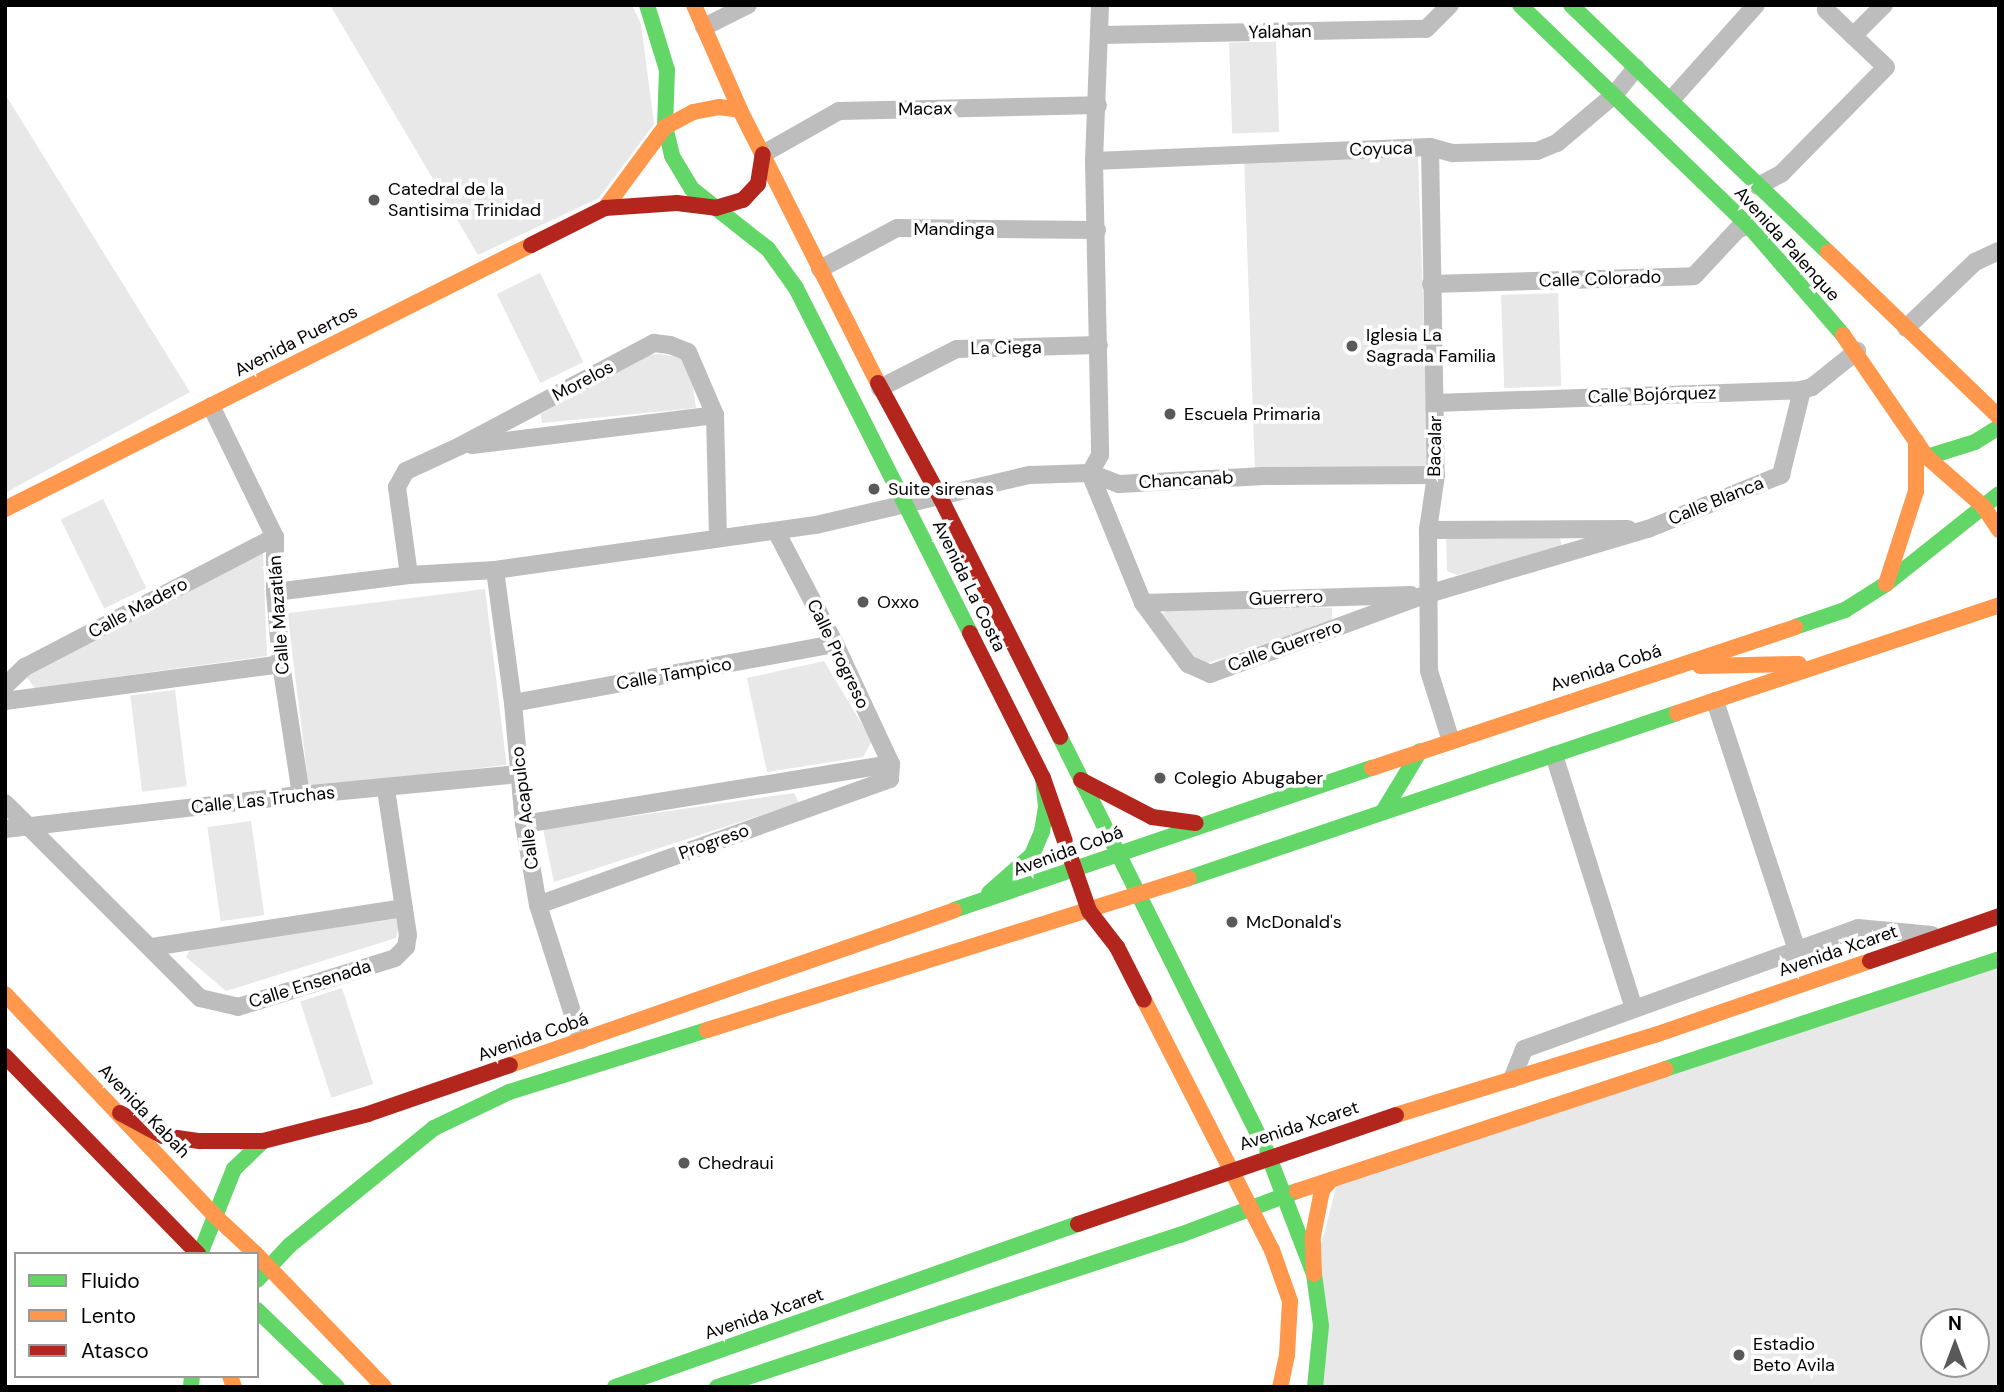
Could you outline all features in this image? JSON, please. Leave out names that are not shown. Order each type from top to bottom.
[{"type":"main road","name":"Avenida La Costa","points":[[647,5],[667,70],[665,127],[671,156],[692,189],[768,249],[796,288],[1041,774],[1089,911],[1116,947],[1272,1250],[1290,1301],[1287,1355],[1280,1387]]},
{"type":"main road","name":"Avenida La Costa","points":[[694,5],[740,110],[880,388],[941,499],[1269,1157],[1286,1194],[1314,1275]]},
{"type":"main road","name":"Avenida Palenque","points":[[1520,5],[1749,226],[1857,351],[1927,457],[1983,506],[1999,530]]},
{"type":"main road","name":"Avenida Palenque","points":[[1570,5],[1999,417]]},
{"type":"main road","name":"Avenida Puertos","points":[[604,208],[665,127],[693,112],[719,107],[740,110]]},
{"type":"main road","name":"Avenida Puertos","points":[[5,509],[604,208],[677,204],[716,208],[743,200],[758,184],[763,154]]},
{"type":"main road","points":[[1927,457],[1975,442],[1999,427]]},
{"type":"main road","points":[[1886,584],[1916,491],[1916,441]]},
{"type":"main road","name":"Avenida Cobá","points":[[120,1113],[163,1136],[200,1141],[263,1141],[363,1116],[1117,853],[1845,610],[1886,584],[1999,494]]},
{"type":"main road","points":[[259,1278],[290,1245],[354,1190],[434,1128],[509,1092],[1089,911],[1999,606]]},
{"type":"main road","points":[[1670,667],[1826,663]]},
{"type":"main road","points":[[1383,812],[1420,751]]},
{"type":"main road","points":[[976,903],[1032,855],[1042,832],[1046,807],[1041,774],[1069,757]]},
{"type":"main road","points":[[1081,780],[1152,817],[1206,824]]},
{"type":"main road","name":"Avenida Xcaret","points":[[615,1387],[1232,1169],[1655,1035],[1999,916]]},
{"type":"main road","points":[[809,998],[879,937]]},
{"type":"main road","points":[[1819,1016],[1906,948]]},
{"type":"main road","points":[[716,1387],[1180,1235],[1286,1194],[1999,958]]},
{"type":"main road","name":"Avenida Kabah","points":[[5,994],[215,1216],[254,1252]]},
{"type":"main road","points":[[5,1056],[197,1252]]},
{"type":"main road","points":[[451,1086],[509,1092]]},
{"type":"main road","points":[[200,1252],[234,1169],[263,1141]]},
{"type":"main road","points":[[1315,1387],[1321,1326],[1314,1275],[1313,1236],[1322,1189],[1331,1180]]},
{"type":"main road","name":"Avenida Kabah","points":[[259,1257],[384,1387]]},
{"type":"main road","points":[[259,1312],[337,1387]]},
{"type":"main road","points":[[1289,1328],[1321,1326]]},
{"type":"main road","points":[[696,1387],[784,1328]]},
{"type":"street","points":[[704,27],[748,5]]},
{"type":"street","points":[[1090,473],[1100,455],[1094,161],[1100,5]]},
{"type":"street","name":"Yalahan","points":[[1100,35],[1426,29],[1450,5]]},
{"type":"street","points":[[1671,100],[1756,5]]},
{"type":"street","points":[[1853,36],[1884,5]]},
{"type":"street","points":[[1758,186],[1782,173],[1886,67],[1826,10]]},
{"type":"street","name":"Coyuca","points":[[1094,161],[1430,147],[1453,153],[1537,151],[1557,143],[1614,95],[1636,68]]},
{"type":"street","name":"Macax","points":[[763,154],[839,111],[1098,105]]},
{"type":"street","name":"Bacalar","points":[[1430,147],[1436,475],[1429,530],[1429,671],[1451,741]]},
{"type":"street","name":"Calle Colorado","points":[[1431,284],[1694,276],[1738,229],[1749,226]]},
{"type":"street","name":"Mandinga","points":[[820,269],[897,228],[1097,230]]},
{"type":"street","points":[[1906,328],[1976,262],[1999,251]]},
{"type":"street","name":"Morelos","points":[[409,575],[397,487],[406,471],[460,446],[654,344],[670,345],[688,352],[715,415],[718,538]]},
{"type":"street","name":"La Ciega","points":[[880,388],[957,349],[1099,345]]},
{"type":"street","points":[[1802,390],[1812,387],[1857,351]]},
{"type":"street","name":"Calle Bojórquez","points":[[1435,403],[1802,390]]},
{"type":"street","name":"Calle Blanca","points":[[1429,594],[1648,529],[1781,475],[1802,390]]},
{"type":"street","name":"Calle Mazatlán","points":[[211,406],[275,537],[275,592],[281,664],[301,795]]},
{"type":"street","points":[[460,446],[715,415]]},
{"type":"street","name":"Chancanab","points":[[907,504],[941,499],[1030,475],[1090,473],[1119,484],[1264,476],[1436,475]]},
{"type":"street","name":"Calle Guerrero","points":[[1090,473],[1143,603],[1188,664],[1210,674],[1429,594]]},
{"type":"street","points":[[275,592],[409,575],[495,570],[776,531],[907,504]]},
{"type":"street","name":"Calle Blanca","points":[[1429,530],[1648,529]]},
{"type":"street","name":"Calle Progreso","points":[[776,531],[835,645],[891,772]]},
{"type":"street","name":"Calle Madero","points":[[5,686],[25,667],[275,537]]},
{"type":"street","name":"Calle Acapulco","points":[[495,570],[513,703],[524,824],[538,905],[581,1041]]},
{"type":"street","name":"Guerrero","points":[[1143,603],[1429,594]]},
{"type":"street","name":"Calle Tampico","points":[[513,703],[835,645]]},
{"type":"street","points":[[5,701],[281,664]]},
{"type":"street","points":[[1715,701],[1797,950]]},
{"type":"street","points":[[1554,755],[1634,1009]]},
{"type":"street","points":[[524,824],[891,772]]},
{"type":"street","name":"Progreso","points":[[538,905],[891,772]]},
{"type":"street","name":"Calle Las Truchas","points":[[5,829],[301,795],[386,789],[520,774]]},
{"type":"street","name":"Calle Ensenada","points":[[5,803],[152,947],[200,998],[238,1007],[395,958],[406,947],[408,935],[386,789]]},
{"type":"street","points":[[152,947],[404,908]]},
{"type":"street","points":[[1512,1079],[1524,1049],[1858,928],[1942,936]]},
{"type":"shaded area","points":[[330,5],[632,5],[641,24],[654,124],[599,198],[478,255]]},
{"type":"shaded area","points":[[1276,41],[1279,132],[1232,134],[1229,43]]},
{"type":"shaded area","points":[[5,94],[190,392],[5,493]]},
{"type":"shaded area","points":[[1418,155],[1429,467],[1255,473],[1244,161]]},
{"type":"shaded area","points":[[540,273],[583,362],[540,383],[497,294]]},
{"type":"shaded area","points":[[1558,293],[1561,386],[1504,388],[1501,295]]},
{"type":"shaded area","points":[[660,354],[682,358],[693,386],[696,408],[542,423],[541,414],[643,355]]},
{"type":"shaded area","points":[[103,499],[146,588],[104,609],[61,520]]},
{"type":"shaded area","points":[[1559,534],[1562,547],[1457,575],[1447,571],[1446,536]]},
{"type":"shaded area","points":[[263,552],[267,656],[35,688],[25,675]]},
{"type":"shaded area","points":[[485,589],[507,765],[309,789],[287,613]]},
{"type":"shaded area","points":[[1332,608],[1332,621],[1202,665],[1187,656],[1159,616],[1168,610]]},
{"type":"shaded area","points":[[824,661],[872,741],[863,757],[767,772],[747,678]]},
{"type":"shaded area","points":[[175,690],[187,786],[142,792],[130,695]]},
{"type":"shaded area","points":[[794,793],[799,803],[554,882],[543,829]]},
{"type":"shaded area","points":[[251,821],[264,915],[221,921],[207,827]]},
{"type":"shaded area","points":[[401,918],[396,938],[226,991],[186,957],[191,948]]},
{"type":"shaded area","points":[[1999,958],[1999,1387],[1320,1387],[1319,1253],[1337,1184]]},
{"type":"shaded area","points":[[342,988],[373,1084],[331,1098],[300,1002]]},
{"type":"traffic: fast","points":[[647,5],[667,70],[665,127],[672,156],[692,189],[768,249],[796,288],[970,633]]},
{"type":"traffic: fast","points":[[1520,5],[1749,226],[1843,335]]},
{"type":"traffic: fast","points":[[1571,5],[1828,252]]},
{"type":"traffic: fast","points":[[1927,457],[1975,442],[1999,427]]},
{"type":"traffic: fast","points":[[1795,627],[1845,610],[1886,584],[1999,494]]},
{"type":"traffic: fast","points":[[1189,878],[1677,713]]},
{"type":"traffic: fast","points":[[1060,737],[1269,1157],[1314,1274],[1321,1326],[1315,1387]]},
{"type":"traffic: fast","points":[[1383,812],[1420,751]]},
{"type":"traffic: fast","points":[[954,910],[1372,768]]},
{"type":"traffic: fast","points":[[989,893],[1032,855],[1042,832],[1046,807],[1043,778]]},
{"type":"traffic: fast","points":[[1665,1069],[1999,959]]},
{"type":"traffic: fast","points":[[259,1278],[290,1245],[434,1128],[509,1092],[707,1030]]},
{"type":"traffic: fast","points":[[201,1252],[234,1169],[263,1141]]},
{"type":"traffic: fast","points":[[717,1387],[1180,1235],[1297,1191]]},
{"type":"traffic: fast","points":[[615,1387],[1078,1224]]},
{"type":"traffic: fast","points":[[259,1312],[337,1387]]},
{"type":"traffic: fast","points":[[191,1387],[192,1378]]},
{"type":"traffic: slow","points":[[694,5],[740,110],[878,383]]},
{"type":"traffic: slow","points":[[605,208],[665,127],[693,112],[719,107],[740,110]]},
{"type":"traffic: slow","points":[[5,509],[531,245]]},
{"type":"traffic: slow","points":[[1828,252],[1999,417]]},
{"type":"traffic: slow","points":[[1843,335],[1927,457],[1983,506],[1999,530]]},
{"type":"traffic: slow","points":[[1886,584],[1916,491],[1916,441]]},
{"type":"traffic: slow","points":[[1677,713],[1999,605]]},
{"type":"traffic: slow","points":[[1372,768],[1795,627]]},
{"type":"traffic: slow","points":[[1700,666],[1799,664]]},
{"type":"traffic: slow","points":[[707,1030],[1189,878]]},
{"type":"traffic: slow","points":[[510,1065],[954,910]]},
{"type":"traffic: slow","points":[[1396,1115],[1655,1035],[1870,961]]},
{"type":"traffic: slow","points":[[5,994],[215,1216],[254,1252]]},
{"type":"traffic: slow","points":[[1144,1000],[1272,1250],[1290,1301],[1287,1355],[1280,1387]]},
{"type":"traffic: slow","points":[[1297,1191],[1665,1069]]},
{"type":"traffic: slow","points":[[1314,1274],[1313,1236],[1322,1190],[1331,1180]]},
{"type":"traffic: slow","points":[[259,1257],[384,1387]]},
{"type":"traffic: slow","points":[[231,1378],[234,1387]]},
{"type":"traffic: jam","points":[[531,245],[605,208],[677,203],[716,208],[743,200],[758,184],[763,154]]},
{"type":"traffic: jam","points":[[878,383],[941,499],[1060,737]]},
{"type":"traffic: jam","points":[[970,633],[1043,778],[1089,911],[1117,947],[1144,1000]]},
{"type":"traffic: jam","points":[[1081,780],[1152,817],[1196,823]]},
{"type":"traffic: jam","points":[[1870,961],[1999,916]]},
{"type":"traffic: jam","points":[[5,1056],[196,1252]]},
{"type":"traffic: jam","points":[[120,1113],[163,1136],[200,1141],[263,1141],[368,1114],[510,1065]]},
{"type":"traffic: jam","points":[[1078,1224],[1396,1115]]},
{"type":"place","name":"Catedral de la Santisima Trinidad","points":[[374,200]]},
{"type":"place","name":"Iglesia La Sagrada Familia","points":[[1352,346]]},
{"type":"place","name":"Escuela Primaria","points":[[1170,414]]},
{"type":"place","name":"Suite sirenas","points":[[874,489]]},
{"type":"place","name":"Oxxo","points":[[863,602]]},
{"type":"place","name":"Colegio Abugaber","points":[[1160,778]]},
{"type":"place","name":"McDonald's","points":[[1232,922]]},
{"type":"place","name":"Chedraui","points":[[684,1163]]},
{"type":"place","name":"Estadio Beto Avila","points":[[1739,1355]]}]
